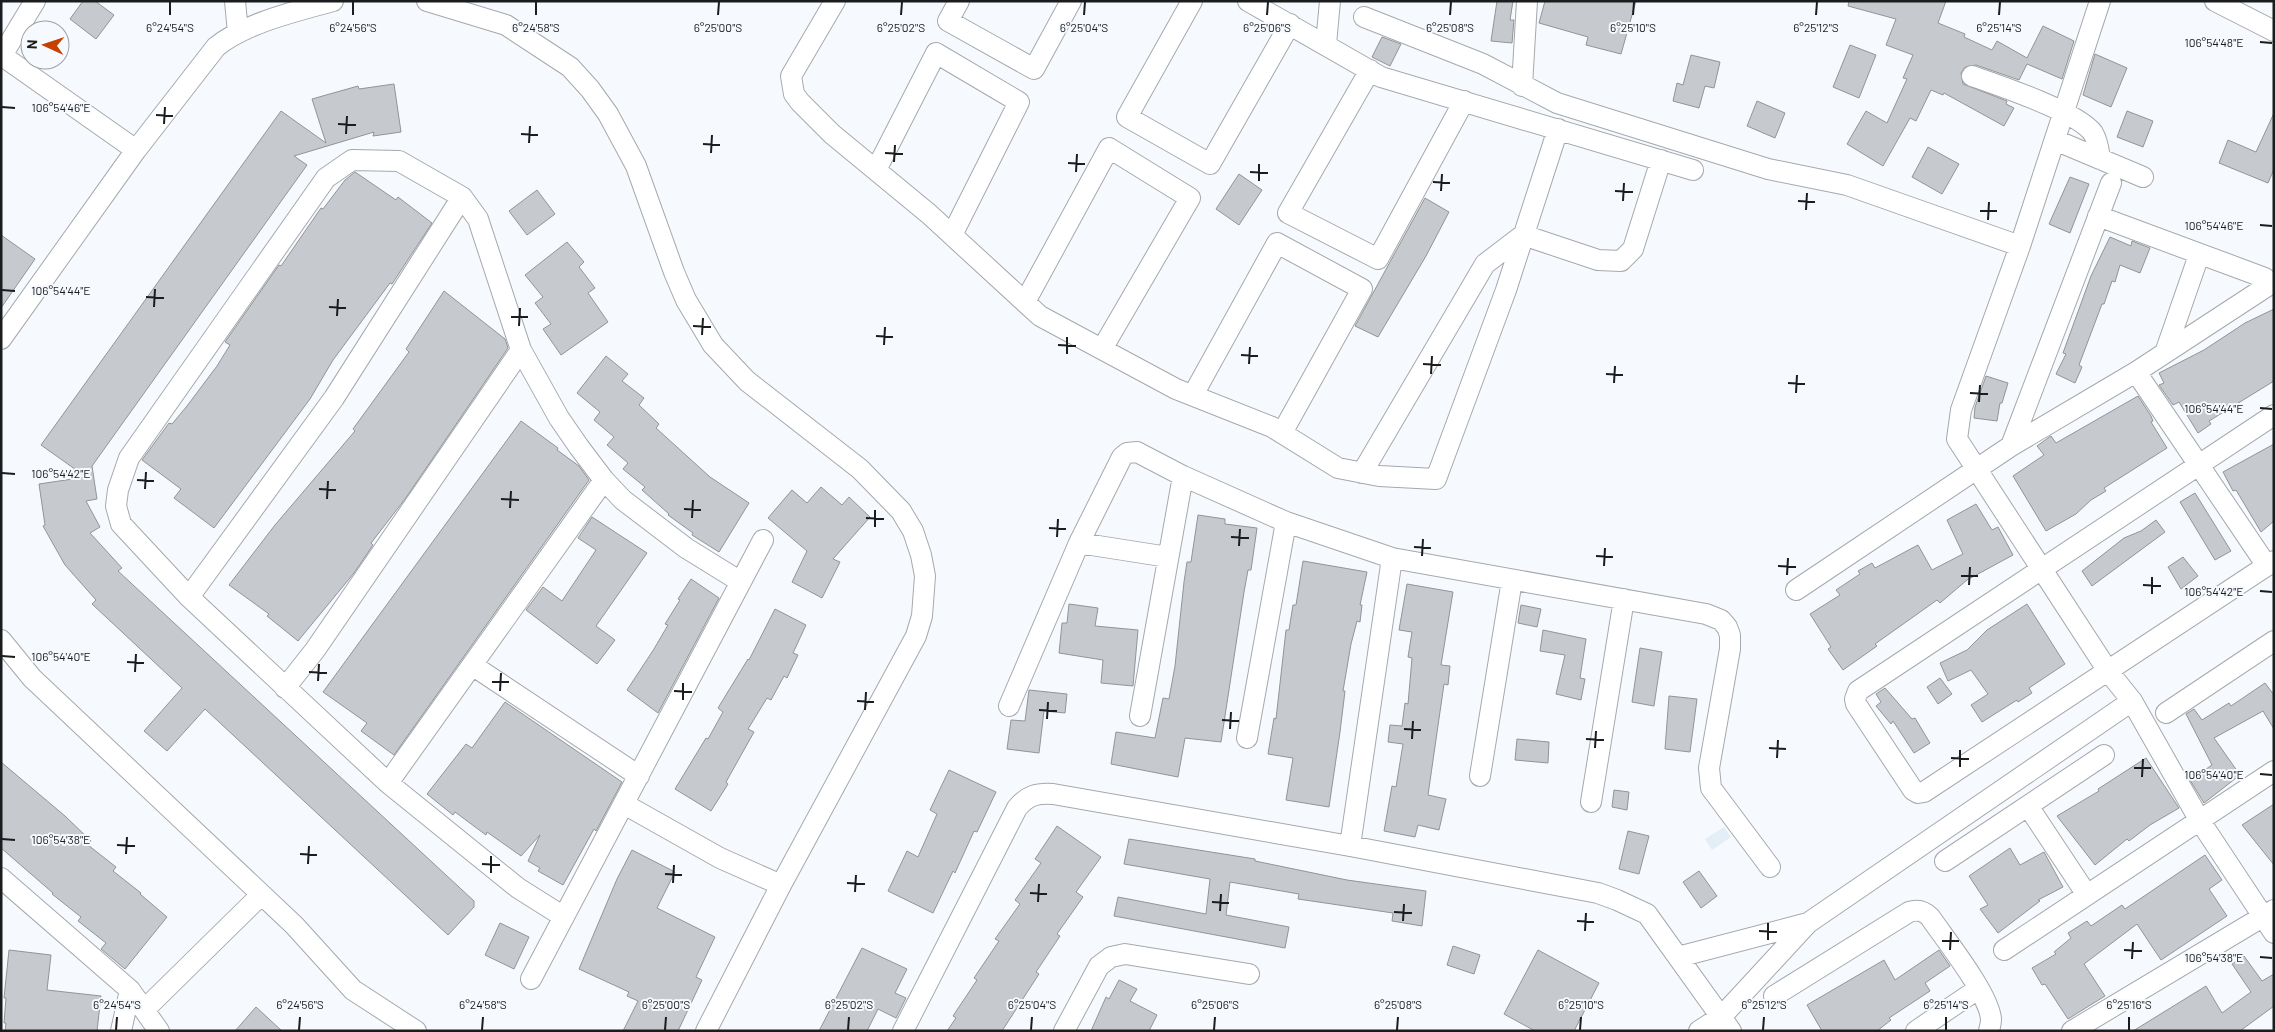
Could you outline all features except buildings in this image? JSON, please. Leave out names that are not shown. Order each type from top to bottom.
[{"type":"street","points":[[35,1],[2,56],[136,150]]},
{"type":"street","points":[[235,1],[238,33]]},
{"type":"street","points":[[1,339],[136,150],[216,47],[226,38],[238,33],[280,17],[333,1]]},
{"type":"street","points":[[427,1],[506,25],[570,67],[590,89],[608,114],[636,166],[645,186],[661,240],[682,291],[713,345],[748,381],[860,469],[901,511],[913,531],[921,555],[925,576],[922,616],[916,636],[781,886],[706,1031]]},
{"type":"street","points":[[835,1],[791,76],[791,84],[800,102],[832,134],[952,235],[1040,316],[1176,389],[1272,427],[1338,468],[1379,476],[1436,479],[1506,290],[1558,129]]},
{"type":"street","points":[[959,1],[948,21],[1034,69],[1072,1]]},
{"type":"street","points":[[1192,1],[1128,117],[1210,164],[1290,24]]},
{"type":"street","points":[[1248,1],[1382,77],[1693,170]]},
{"type":"street","points":[[1326,44],[1330,1]]},
{"type":"street","points":[[1522,86],[1527,1]]},
{"type":"street","points":[[2072,1031],[2270,920],[2200,821],[2132,701],[2108,671],[1957,439],[1957,426],[1961,410],[2020,246],[2100,1]]},
{"type":"street","points":[[2215,1],[2274,31]]},
{"type":"street","points":[[1364,17],[1483,64],[1557,103],[1768,169],[1847,185],[2020,246]]},
{"type":"street","points":[[876,170],[936,53],[1019,102],[952,235]]},
{"type":"street","points":[[1370,70],[1288,213],[1378,259],[1464,101]]},
{"type":"street","points":[[1972,76],[2039,101],[2092,132],[2100,159]]},
{"type":"street","points":[[2055,140],[2143,178]]},
{"type":"street","points":[[1025,302],[1109,148],[1190,198],[1102,349]]},
{"type":"street","points":[[564,917],[518,888],[388,783],[189,598],[121,524],[116,506],[118,490],[129,458],[326,178],[352,160],[399,160],[462,197],[478,219],[521,350],[559,418],[604,480],[649,522],[740,582]]},
{"type":"street","points":[[1523,235],[1598,260],[1621,261],[1633,249],[1661,160]]},
{"type":"street","points":[[2012,446],[2111,183]]},
{"type":"street","points":[[189,598],[334,398],[462,197]]},
{"type":"street","points":[[1796,590],[2012,446],[2136,372],[2268,285],[2265,278],[2098,216]]},
{"type":"street","points":[[1362,472],[1485,264],[1523,235]]},
{"type":"street","points":[[1192,395],[1277,243],[1362,289],[1282,433]]},
{"type":"street","points":[[2165,353],[2199,254]]},
{"type":"street","points":[[285,688],[316,650],[521,350]]},
{"type":"street","points":[[2136,372],[2198,466],[2270,563],[1924,792],[1918,793],[1913,790],[1856,704],[1855,699],[1858,691],[2042,570],[2198,466],[2274,415]]},
{"type":"street","points":[[1009,706],[1079,543],[1122,457],[1127,453],[1137,452],[1183,476],[1286,522],[1392,558],[1706,614],[1721,620],[1727,627],[1730,649],[1709,768],[1711,788],[1770,867]]},
{"type":"street","points":[[1140,716],[1183,476]]},
{"type":"street","points":[[388,783],[604,480]]},
{"type":"street","points":[[1247,738],[1286,522]]},
{"type":"street","points":[[531,979],[763,540]]},
{"type":"street","points":[[1079,543],[1168,556]]},
{"type":"street","points":[[1350,846],[1392,558]]},
{"type":"street","points":[[1480,776],[1512,580]]},
{"type":"street","points":[[1591,802],[1624,599]]},
{"type":"street","points":[[1,640],[32,678],[294,925],[353,990],[416,1031]]},
{"type":"street","points":[[2166,713],[2274,641]]},
{"type":"street","points":[[472,665],[638,776]]},
{"type":"street","points":[[1699,1031],[1727,1023],[1808,924],[2132,701]]},
{"type":"street","points":[[1945,861],[2104,755]]},
{"type":"street","points":[[2004,950],[2274,771]]},
{"type":"street","points":[[903,1031],[1018,808],[1031,795],[1054,794],[1350,846],[1598,893],[1647,914],[1727,1023]]},
{"type":"street","points":[[624,804],[720,858],[781,886]]},
{"type":"street","points":[[2028,806],[2087,895]]},
{"type":"street","points":[[1,878],[130,990],[159,1031]]},
{"type":"street","points":[[144,1010],[261,895]]},
{"type":"street","points":[[1774,996],[1909,912],[1916,910],[1925,912],[1930,917],[1978,989],[1991,1019],[1989,1031]]},
{"type":"street","points":[[1678,957],[1808,924]]},
{"type":"street","points":[[1064,1031],[1099,966],[1111,957],[1125,954],[1249,974]]},
{"type":"street","points":[[1916,1031],[1978,989]]},
{"type":"street","points":[[121,1031],[130,990]]},
{"type":"shaded area","points":[[1724,827],[1731,837],[1712,850],[1705,839]]}]
